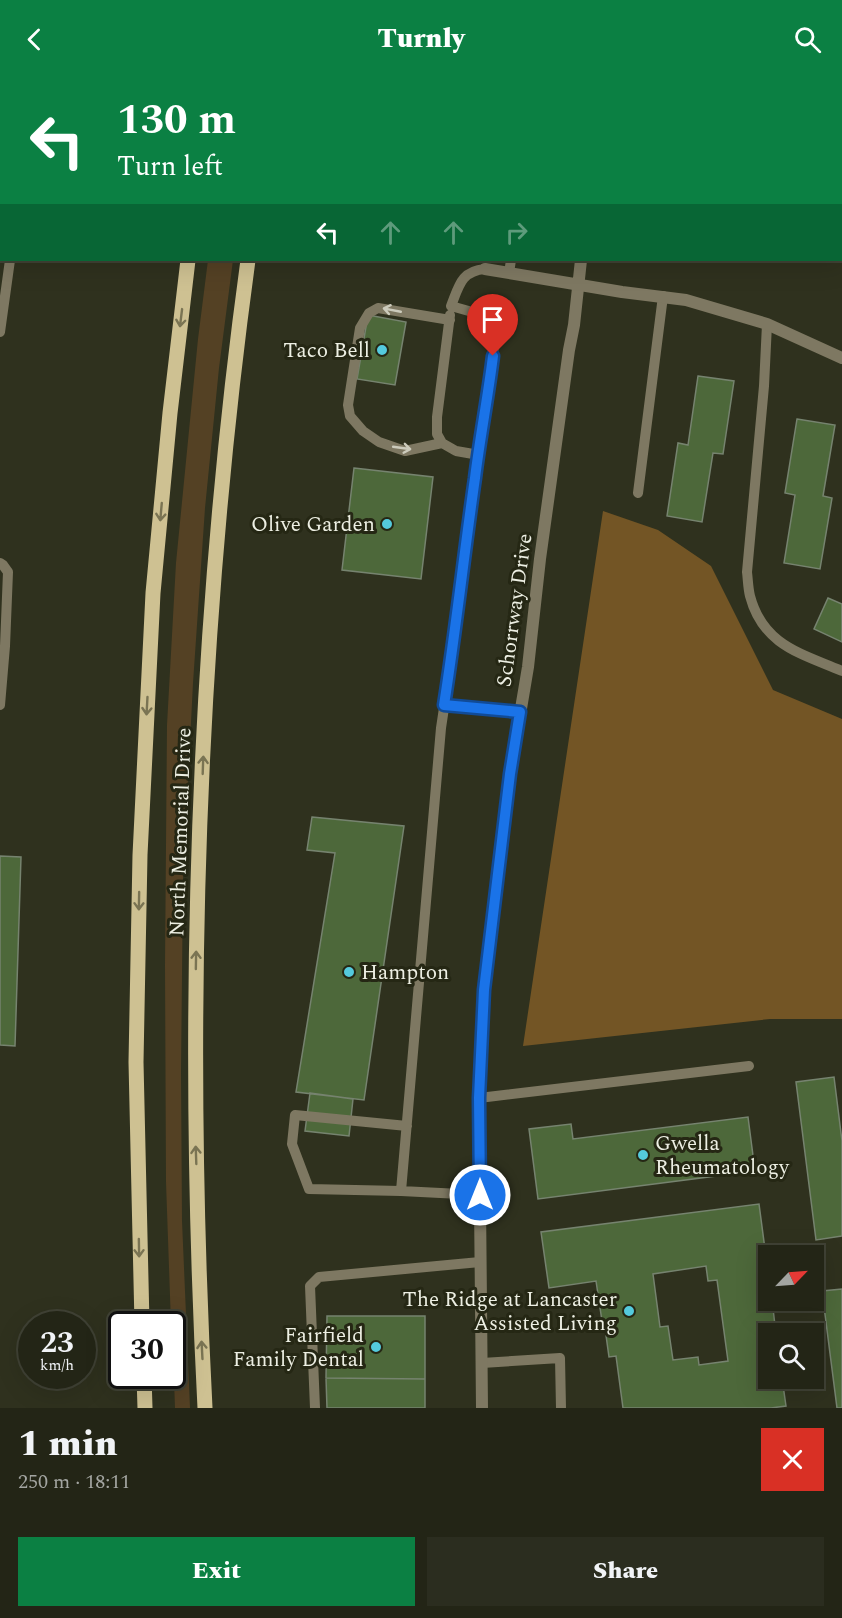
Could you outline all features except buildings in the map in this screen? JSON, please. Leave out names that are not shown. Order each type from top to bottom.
[{"type":"main road","name":"North Memorial Drive","points":[[142,1311],[136,1062],[140,855],[153,593],[188,261]]},
{"type":"main road","name":"North Memorial Drive","points":[[205,1408],[195,1111],[197,898],[205,710],[222,492],[248,261]]},
{"type":"main road","points":[[144,1389],[145,1408]]},
{"type":"street","name":"Schorrway Drive","points":[[482,1408],[479,1098],[484,990],[510,774],[528,667],[540,559],[574,325],[581,261]]},
{"type":"street","points":[[485,268],[622,292],[686,300],[767,324],[842,358]]},
{"type":"lane","points":[[0,332],[10,261]]},
{"type":"lane","points":[[509,273],[512,261]]},
{"type":"lane","points":[[478,455],[456,452],[442,443],[437,434],[437,417],[451,306],[462,280],[473,270],[485,268]]},
{"type":"lane","points":[[638,493],[663,296]]},
{"type":"lane","points":[[401,1191],[438,752],[495,336],[490,317],[451,306]]},
{"type":"lane","points":[[442,443],[405,451],[379,442],[363,431],[350,416],[348,405],[360,327],[369,313],[378,308],[450,320]]},
{"type":"lane","points":[[767,324],[764,386],[747,572],[750,595],[756,613],[777,640],[795,651],[842,671]]},
{"type":"lane","points":[[0,563],[8,572],[0,705]]},
{"type":"lane","points":[[444,705],[520,712]]},
{"type":"lane","points":[[479,1098],[749,1066]]},
{"type":"lane","points":[[407,1126],[295,1115],[292,1144],[309,1189],[480,1195]]},
{"type":"lane","points":[[315,1408],[310,1286],[320,1277],[480,1262]]},
{"type":"lane","points":[[482,1363],[560,1358],[561,1408]]},
{"type":"shaded area","points":[[208,261],[233,261],[205,508],[183,879],[181,1072],[182,1221],[186,1311],[171,1311],[166,1182],[167,725],[176,563]]},
{"type":"shaded area","points":[[603,511],[658,530],[711,566],[773,690],[842,719],[842,1019],[770,1019],[523,1046]]},
{"type":"shaded area","points":[[186,1314],[190,1408],[175,1408],[174,1389],[186,1389]]},
{"type":"place","name":"Taco Bell","points":[[382,350]]},
{"type":"place","name":"Olive Garden","points":[[387,524]]},
{"type":"place","name":"Hampton","points":[[349,972]]},
{"type":"place","name":"Gwella Rheumatology","points":[[643,1155]]},
{"type":"place","name":"The Ridge at Lancaster Assisted Living","points":[[629,1311]]},
{"type":"place","name":"Fairfield Family Dental","points":[[376,1347]]},
{"type":"route","points":[[480,1195],[479,1098],[484,990],[510,774],[520,712],[444,705],[493,356]]}]
